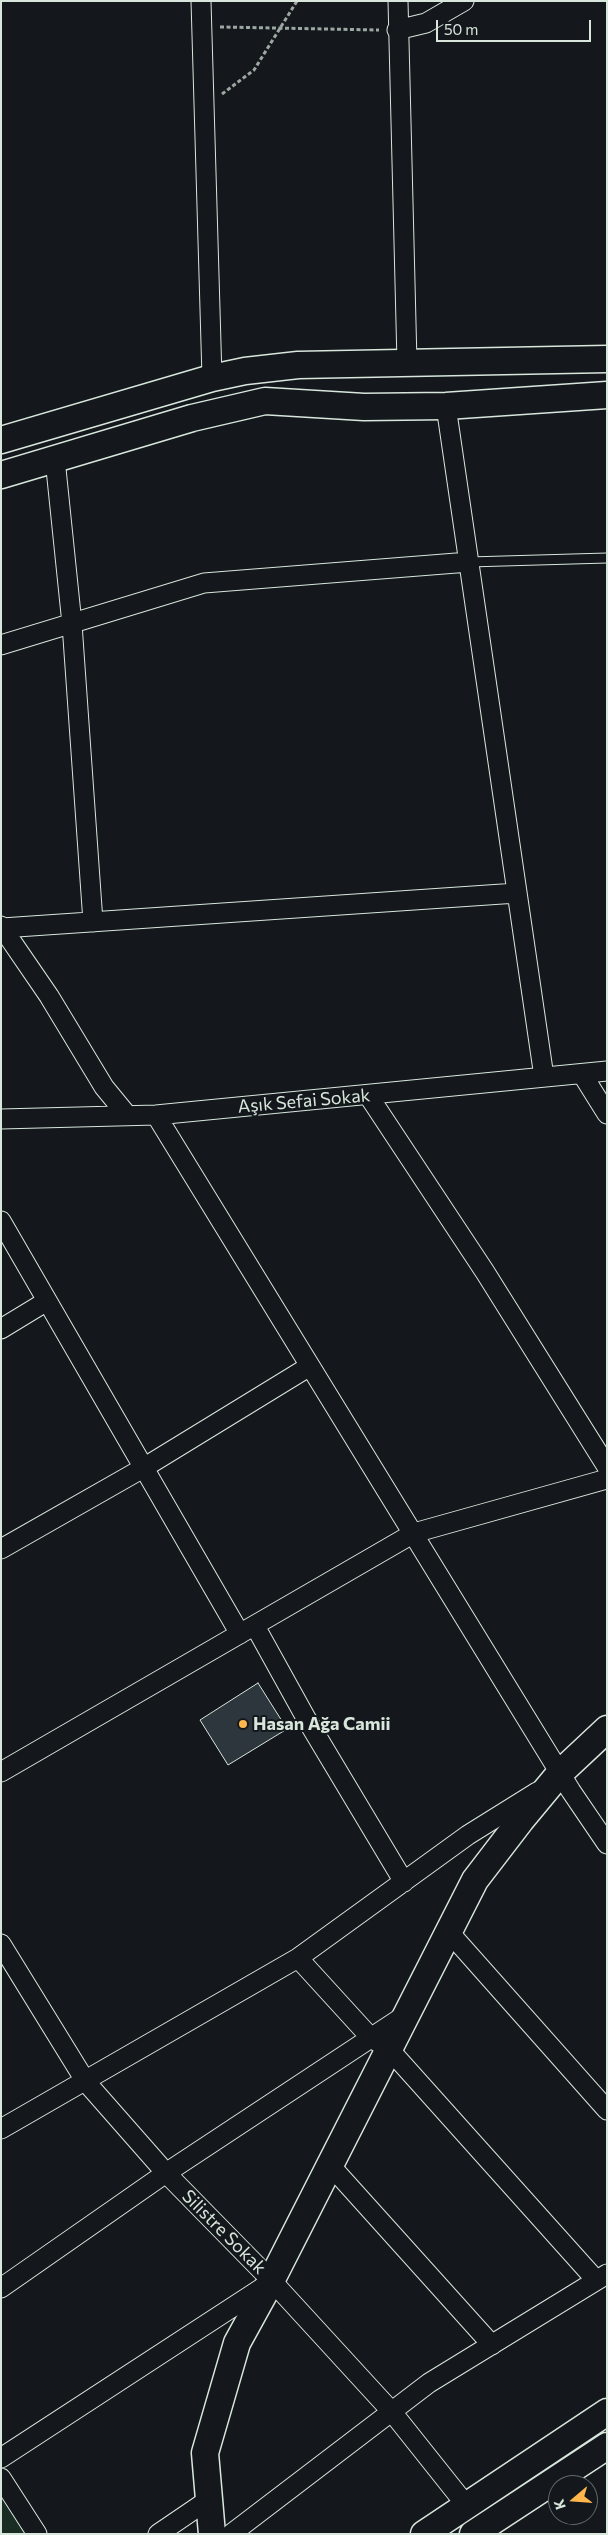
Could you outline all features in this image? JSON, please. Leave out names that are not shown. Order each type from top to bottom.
[{"type":"street","points":[[201,1],[212,378]]},
{"type":"street","points":[[398,1],[397,30],[407,363]]},
{"type":"street","points":[[397,30],[426,23],[464,1]]},
{"type":"street","points":[[1,440],[212,378],[245,371],[298,365],[607,359]]},
{"type":"street","points":[[1,474],[192,418],[265,401],[364,406],[446,406],[607,395]]},
{"type":"street","points":[[446,406],[544,1078]]},
{"type":"street","points":[[55,459],[72,624],[94,922]]},
{"type":"street","points":[[1,645],[204,583],[469,562]]},
{"type":"street","points":[[2,927],[517,893]]},
{"type":"street","points":[[2,927],[49,996],[104,1086],[127,1115]]},
{"type":"street","name":"Aşık Sefai Sokak","points":[[1,1119],[156,1115],[607,1071]]},
{"type":"street","points":[[582,1074],[607,1114]]},
{"type":"street","points":[[368,1095],[485,1272],[607,1467]]},
{"type":"street","points":[[156,1115],[414,1533],[556,1778],[607,1844]]},
{"type":"street","points":[[1,1221],[145,1467],[247,1630],[307,1720],[404,1882]]},
{"type":"street","points":[[1,1328],[47,1301]]},
{"type":"street","points":[[1,1549],[145,1467],[310,1366]]},
{"type":"street","points":[[1,1772],[414,1533],[607,1479]]},
{"type":"street","points":[[1,2288],[166,2173],[380,2044],[407,2015],[475,1880],[556,1778],[607,1729]]},
{"type":"street","points":[[1,2130],[298,1958],[468,1835],[556,1778]]},
{"type":"street","points":[[449,1932],[607,2110]]},
{"type":"street","name":"Silistre Sokak","points":[[1,1944],[86,2082],[166,2173],[392,2412],[466,2505]]},
{"type":"street","points":[[231,2534],[429,2383],[601,2277],[298,1958]]},
{"type":"street","points":[[212,2534],[205,2453],[237,2343],[271,2282],[330,2165],[380,2044]]},
{"type":"street","points":[[330,2165],[492,2345]]},
{"type":"street","points":[[1,2458],[271,2282]]},
{"type":"street","points":[[424,2534],[607,2412]]},
{"type":"street","points":[[473,2534],[607,2446]]},
{"type":"street","points":[[1,2478],[37,2534]]},
{"type":"street","points":[[158,2534],[208,2500]]},
{"type":"lane","points":[[469,562],[607,558]]},
{"type":"path","points":[[204,108],[254,70],[297,1]]},
{"type":"path","points":[[202,27],[397,30]]},
{"type":"green space","points":[[1,2478],[37,2534],[1,2534]]},
{"type":"building","name":"Hasan Ağa Camii","points":[[258,1683],[287,1729],[228,1765],[200,1720]]},
{"type":"place","name":"Hasan Ağa Camii","points":[[243,1724]]}]
